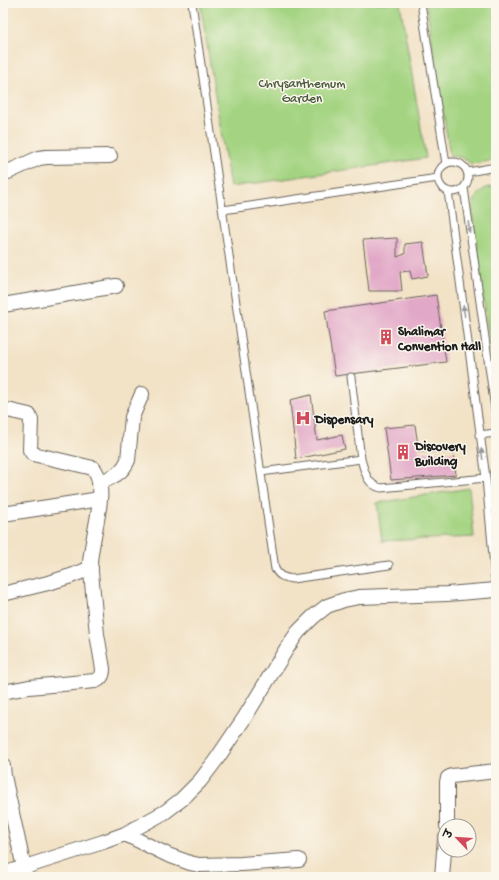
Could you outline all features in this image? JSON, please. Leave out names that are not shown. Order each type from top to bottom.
[{"type":"street","points":[[3,173],[39,158],[110,156]]},
{"type":"street","points":[[3,305],[116,286]]},
{"type":"street","points":[[99,483],[117,475],[126,466],[128,460],[132,417],[142,394]]},
{"type":"street","points":[[3,409],[29,415],[31,420],[30,450],[33,454],[93,468],[99,477],[100,499],[91,550],[91,568],[97,634],[103,668],[103,674],[99,680],[95,681],[29,687],[3,692]]},
{"type":"street","points":[[3,514],[100,499]]},
{"type":"street","points":[[3,594],[71,576],[91,568]]},
{"type":"street","points":[[3,874],[125,834],[166,812],[182,799],[200,781],[245,717],[286,648],[298,632],[327,606],[344,600],[360,597],[447,594],[496,590]]},
{"type":"street","points":[[3,766],[24,868]]},
{"type":"street","points":[[447,818],[448,778],[452,776],[496,771]]},
{"type":"street","points":[[125,834],[168,855],[199,865],[300,860]]},
{"type":"street","points":[[442,877],[444,858]]},
{"type":"lane","points":[[192,3],[275,569],[278,574],[283,577],[292,579],[388,565]]},
{"type":"lane","points":[[421,3],[446,164]]},
{"type":"lane","points":[[454,162],[459,163],[468,172],[467,184],[460,191],[448,191],[442,187],[439,182],[439,172],[446,164],[454,162]]},
{"type":"lane","points":[[468,172],[496,167]]},
{"type":"lane","points":[[223,210],[438,178]]},
{"type":"lane","points":[[464,188],[496,416]]},
{"type":"lane","points":[[448,191],[486,478],[496,590]]},
{"type":"lane","points":[[351,377],[361,459],[368,479],[376,486],[380,488],[486,478]]},
{"type":"lane","points":[[480,435],[496,433]]},
{"type":"lane","points":[[261,472],[361,459]]},
{"type":"green space","name":"Chrysanthemum Garden","points":[[200,3],[400,3],[426,158],[230,187]]},
{"type":"green space","points":[[426,3],[496,3],[496,160],[471,164],[456,156],[450,156]]},
{"type":"green space","points":[[496,186],[496,394],[472,211],[477,195],[486,188]]},
{"type":"green space","points":[[469,488],[474,537],[382,541],[377,503]]},
{"type":"building","points":[[397,238],[397,257],[405,254],[405,244],[423,242],[428,276],[412,279],[410,271],[400,272],[402,291],[369,291],[363,240]]},
{"type":"building","name":"Shalimar Convention Hall","points":[[436,295],[446,362],[335,376],[325,311]]},
{"type":"building","name":"Dispensary","points":[[311,395],[317,440],[342,435],[345,449],[296,459],[290,400]]},
{"type":"building","name":"Discovery Building","points":[[415,425],[419,452],[453,452],[456,475],[391,480],[384,428]]},
{"type":"place","name":"Shalimar Convention Hall","points":[[386,337]]},
{"type":"place","name":"Dispensary","points":[[303,418]]},
{"type":"place","name":"Discovery Building","points":[[403,452]]}]
